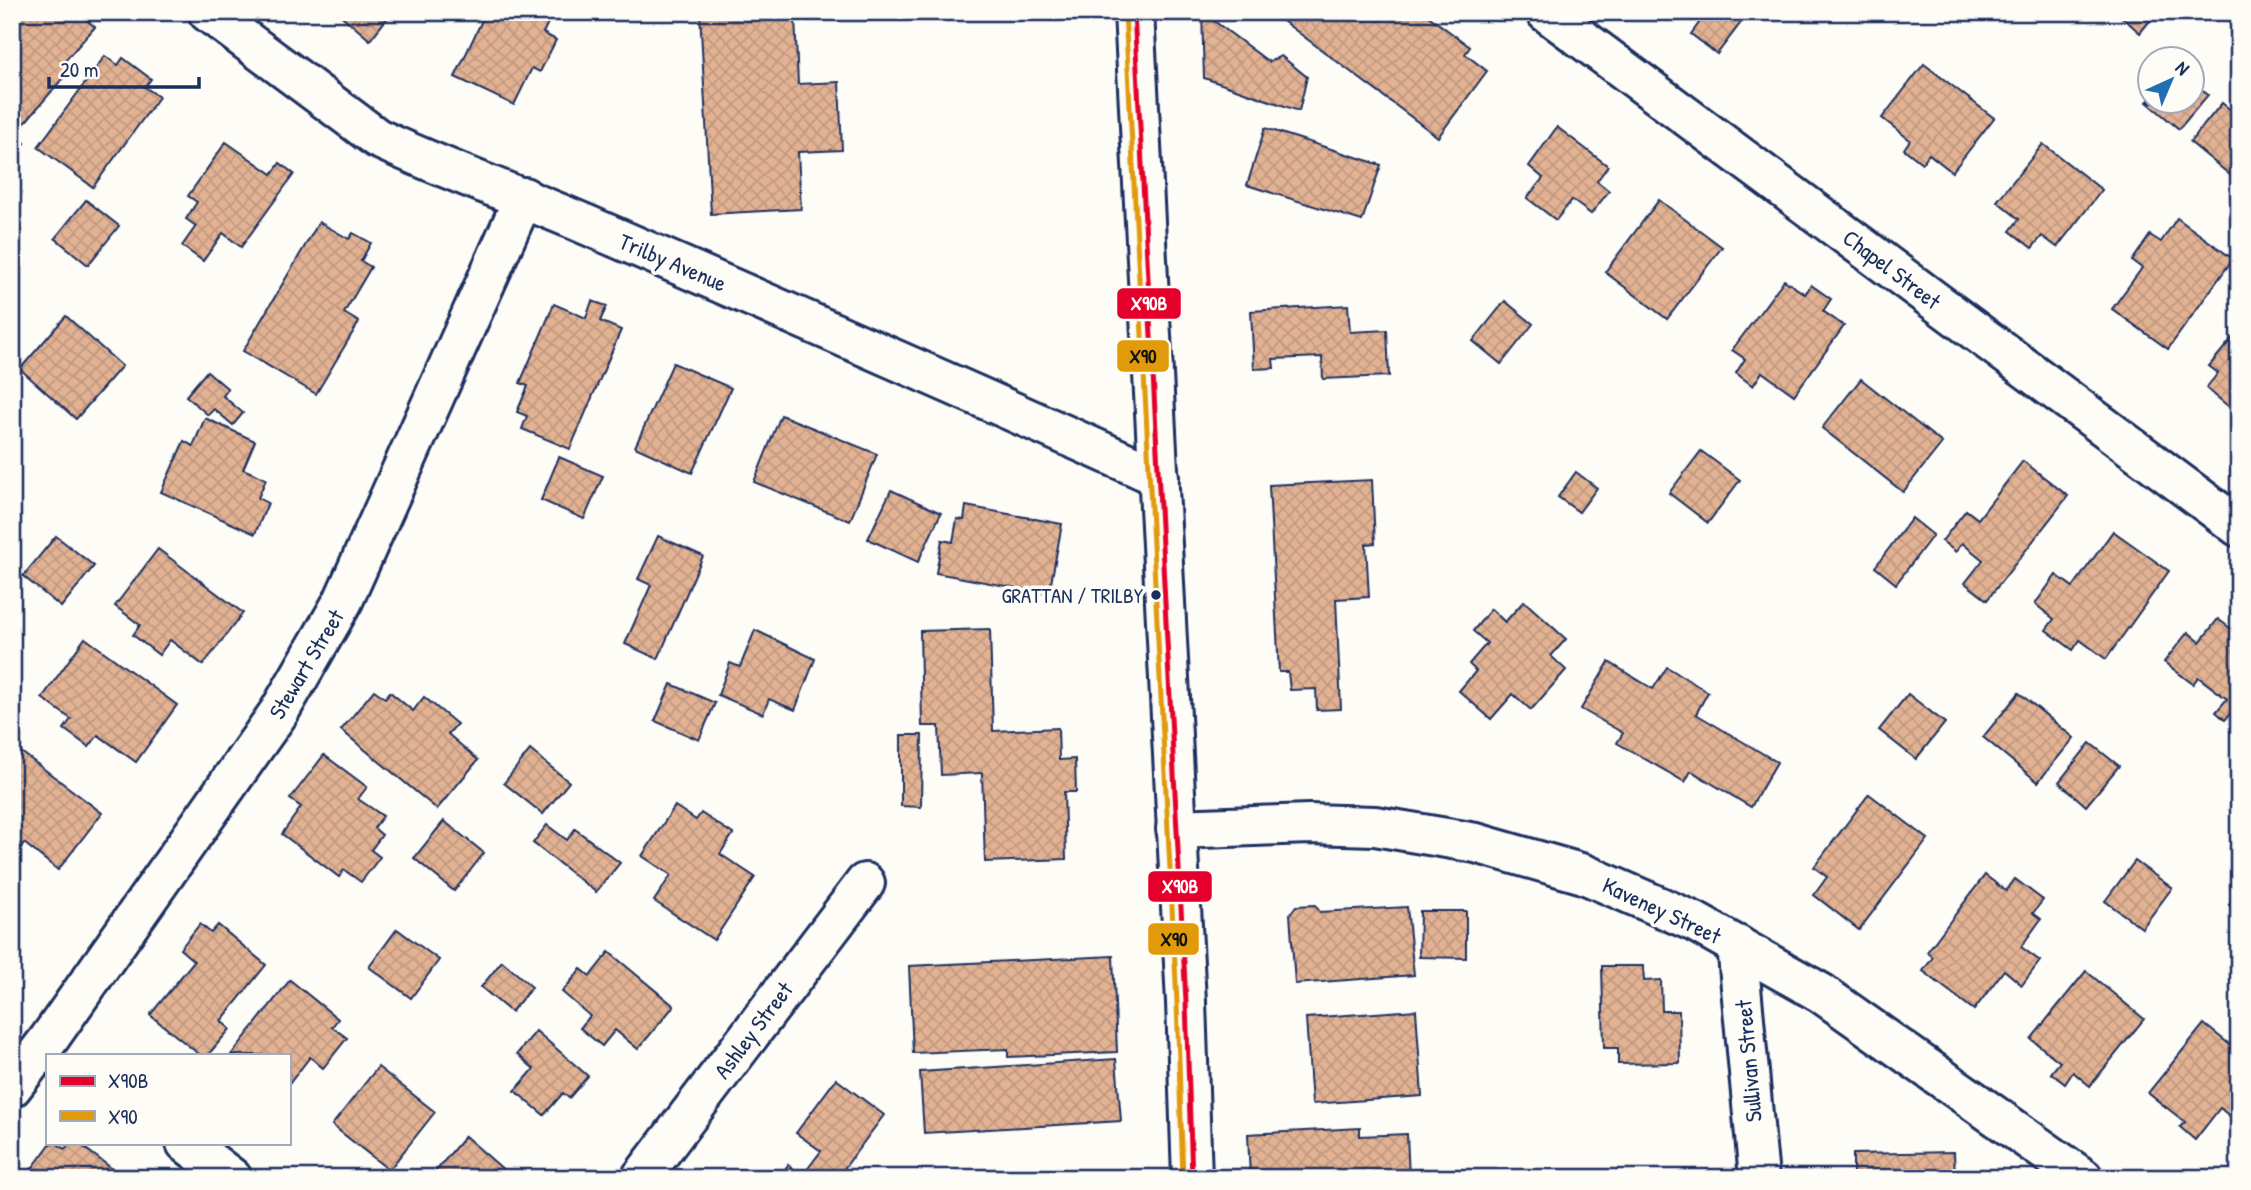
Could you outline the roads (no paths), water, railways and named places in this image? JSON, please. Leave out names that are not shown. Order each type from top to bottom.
[{"type":"street","name":"Trilby Avenue","points":[[208,12],[376,138],[523,197],[865,345],[1159,477]]},
{"type":"street","points":[[1134,12],[1192,1178]]},
{"type":"street","name":"Chapel Street","points":[[1546,12],[2239,527]]},
{"type":"street","name":"Stewart Street","points":[[59,1047],[279,712],[343,601],[523,197]]},
{"type":"street","name":"Kaveney Street","points":[[1176,830],[1309,824],[1375,827],[1476,843],[1584,874],[1640,897],[1737,944],[1821,993],[2083,1178]]},
{"type":"street","name":"Ashley Street","points":[[641,1178],[865,883]]},
{"type":"street","name":"Sullivan Street","points":[[1737,944],[1759,1178]]},
{"type":"street","name":"Stewart Street","points":[[12,1087],[46,1058]]},
{"type":"street","points":[[187,1144],[232,1178]]},
{"type":"place","name":"GRATTAN / TRILBY","points":[[1156,595]]}]
